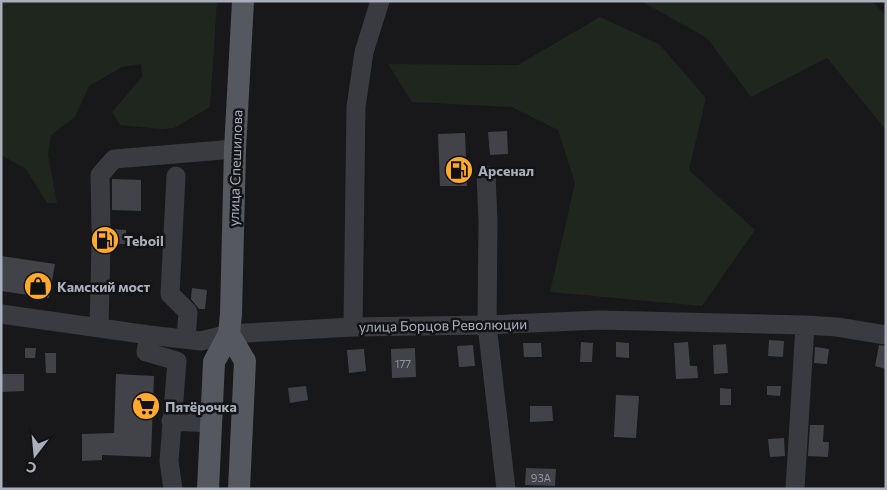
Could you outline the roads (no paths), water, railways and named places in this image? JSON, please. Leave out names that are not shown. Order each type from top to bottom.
[{"type":"main road","name":"улица Спешилова","points":[[208,489],[214,362],[229,334],[235,149],[243,1]]},
{"type":"main road","points":[[229,334],[245,361],[240,489]]},
{"type":"street","points":[[353,327],[356,107],[364,52],[380,1]]},
{"type":"street","points":[[99,328],[100,175],[114,158],[235,149]]},
{"type":"street","points":[[486,174],[488,324],[506,489]]},
{"type":"street","points":[[176,176],[170,294],[188,312],[186,339]]},
{"type":"street","name":"улица Борцов Революции","points":[[1,314],[201,341],[229,334],[353,327],[600,320],[805,325],[837,327],[886,335]]},
{"type":"street","points":[[795,489],[805,325]]},
{"type":"street","points":[[148,335],[146,352],[177,361],[169,461],[173,489]]},
{"type":"street","points":[[171,421],[211,423]]},
{"type":"place","name":"Арсенал","points":[[459,170]]},
{"type":"place","name":"Teboil","points":[[105,240]]},
{"type":"place","name":"Камский мост","points":[[38,286]]},
{"type":"place","name":"Пятёрочка","points":[[146,406]]}]
